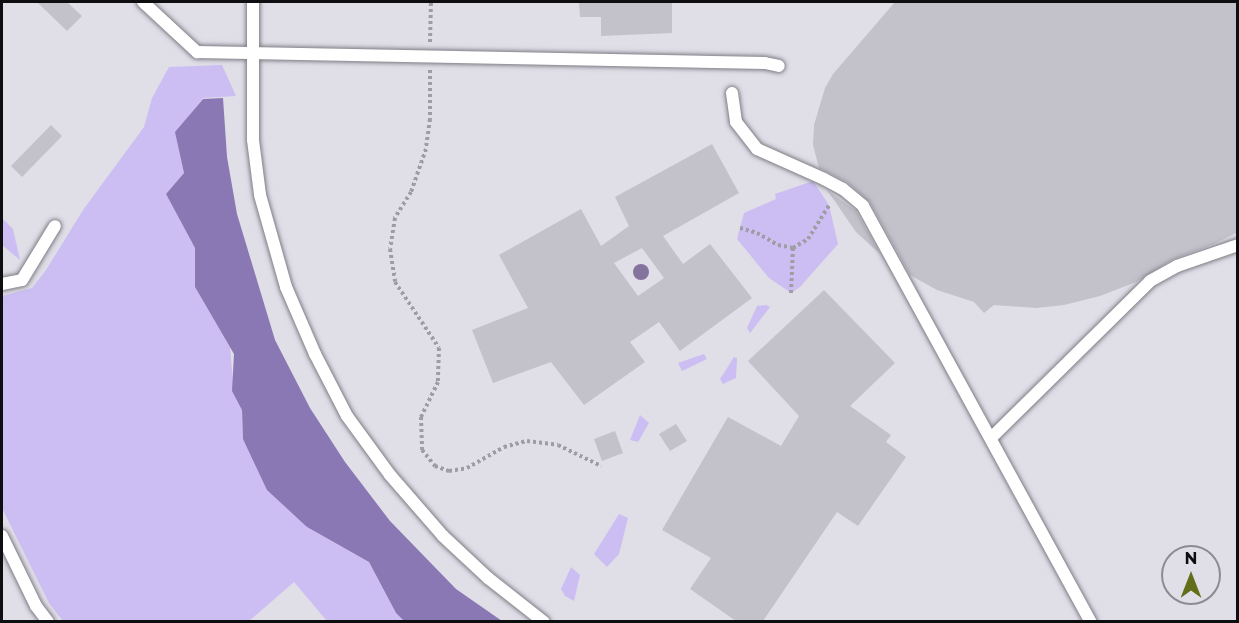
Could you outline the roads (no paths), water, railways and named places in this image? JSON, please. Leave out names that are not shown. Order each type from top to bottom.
[{"type":"lane","points":[[143,2],[197,52],[742,62],[779,66]]},
{"type":"lane","points":[[253,2],[253,140],[260,195],[286,286],[315,354],[348,416],[390,475],[443,536],[488,578],[544,621]]},
{"type":"lane","points":[[732,93],[736,122],[757,149],[843,189],[863,206],[1091,621]]},
{"type":"lane","points":[[2,284],[22,280],[55,226]]},
{"type":"lane","points":[[991,438],[1150,281],[1177,266],[1238,245]]},
{"type":"lane","points":[[2,536],[36,606],[48,621]]}]
